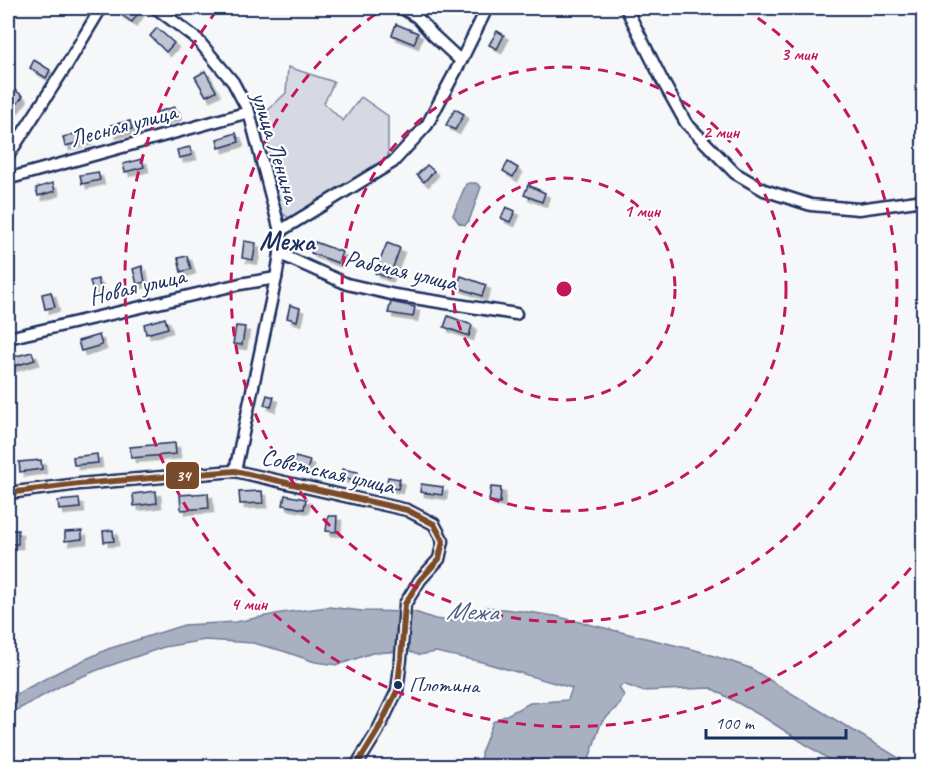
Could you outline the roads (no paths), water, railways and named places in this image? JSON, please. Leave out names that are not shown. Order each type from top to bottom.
[{"type":"street","points":[[8,156],[101,8]]},
{"type":"street","name":"улица Ленина","points":[[156,8],[197,39],[233,82],[249,112],[280,231],[280,254],[276,278],[235,471]]},
{"type":"street","points":[[402,8],[417,17],[461,61]]},
{"type":"street","points":[[280,231],[393,162],[427,125],[487,8]]},
{"type":"street","points":[[626,8],[686,123],[735,173],[764,190],[811,205],[860,209],[924,200]]},
{"type":"street","name":"Лесная улица","points":[[8,176],[14,177],[249,112]]},
{"type":"street","name":"Рабочая улица","points":[[280,254],[347,284],[395,295],[516,314]]},
{"type":"street","name":"Новая улица","points":[[8,338],[240,284],[276,278]]},
{"type":"street","name":"Советская улица","points":[[8,493],[79,484],[235,471],[407,510],[434,524],[443,541],[439,559],[420,580],[405,604],[397,691],[377,732],[356,766]]},
{"type":"water","points":[[476,183],[481,187],[469,221],[465,225],[459,223],[453,215],[466,184]]},
{"type":"water","points":[[329,607],[362,611],[415,612],[435,619],[452,621],[485,607],[521,611],[555,616],[699,651],[750,668],[912,766],[839,766],[765,718],[711,688],[642,691],[623,684],[619,688],[624,695],[620,704],[601,723],[589,759],[581,766],[481,766],[481,753],[493,722],[530,703],[568,700],[572,688],[482,662],[436,652],[419,655],[407,651],[372,653],[338,665],[315,662],[253,643],[205,640],[164,647],[100,669],[64,684],[8,715],[8,700],[60,671],[108,649],[184,625],[236,622]]},
{"type":"place","name":"Плотина","points":[[398,685]]},
{"type":"district","name":"Межа","points":[[287,241]]}]
